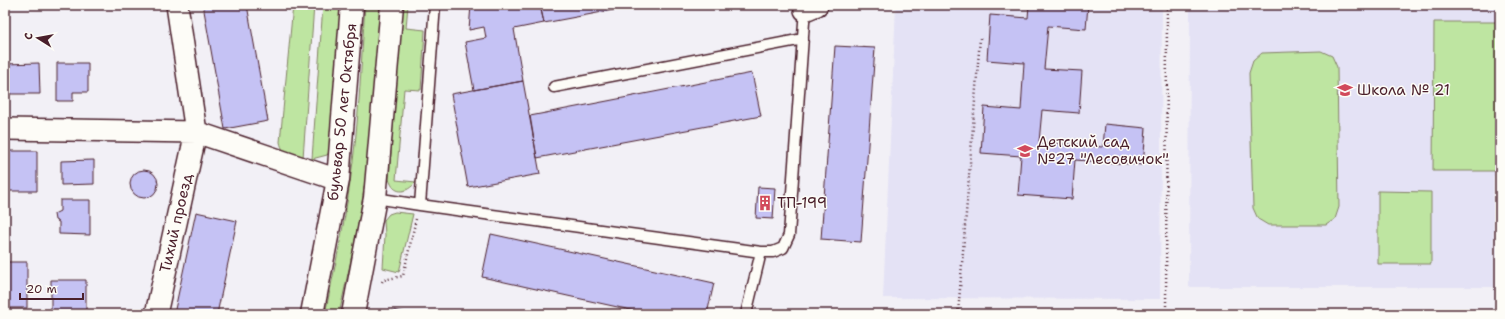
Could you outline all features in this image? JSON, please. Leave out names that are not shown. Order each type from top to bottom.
[{"type":"main road","name":"бульвар 50 лет Октября","points":[[312,314],[338,180],[352,5]]},
{"type":"main road","points":[[353,314],[375,198],[392,5]]},
{"type":"street","points":[[177,5],[196,132]]},
{"type":"street","points":[[5,129],[196,132],[338,180]]},
{"type":"street","name":"Тихий проезд","points":[[156,314],[196,132]]},
{"type":"lane","points":[[420,205],[435,5]]},
{"type":"lane","points":[[375,198],[760,252],[773,252],[783,248],[789,235],[804,38],[809,7]]},
{"type":"lane","points":[[554,87],[804,38]]},
{"type":"lane","points":[[746,314],[760,252]]},
{"type":"path","points":[[1166,314],[1167,5]]},
{"type":"path","points":[[958,314],[980,38]]},
{"type":"path","points":[[381,287],[383,280],[403,276],[420,205]]},
{"type":"shaded area","name":"Детский сад №27 \"Лесовичок\"","points":[[896,5],[1162,5],[1160,299],[883,298]]},
{"type":"shaded area","name":"Школа № 21","points":[[1190,5],[1500,5],[1500,176],[1493,176],[1494,287],[1189,287]]},
{"type":"green space","points":[[293,5],[314,5],[303,158],[285,152],[281,147],[280,142]]},
{"type":"green space","points":[[323,5],[343,5],[330,151],[327,155],[312,159]]},
{"type":"green space","points":[[365,5],[380,5],[367,166],[356,236],[339,314],[325,314],[348,199],[356,139]]},
{"type":"green space","points":[[402,5],[408,5],[406,28],[425,30],[421,90],[404,89],[396,180],[416,182],[404,191],[394,188],[389,179]]},
{"type":"green space","points":[[1434,22],[1500,22],[1500,171],[1433,171]]},
{"type":"green space","points":[[1321,51],[1332,56],[1337,67],[1339,207],[1335,219],[1326,225],[1268,225],[1258,219],[1253,208],[1249,73],[1253,61],[1262,53]]},
{"type":"green space","points":[[1378,191],[1431,192],[1431,264],[1378,264]]},
{"type":"green space","points":[[395,212],[413,214],[399,272],[383,268],[385,235],[384,220],[389,214]]},
{"type":"building","points":[[203,5],[247,5],[268,121],[225,129]]},
{"type":"building","points":[[471,5],[540,5],[544,23],[514,29],[523,81],[474,90],[465,42],[486,38],[484,27],[469,30]]},
{"type":"building","points":[[540,5],[640,5],[544,23]]},
{"type":"building","points":[[1029,5],[1088,5],[1086,29],[1048,26],[1044,69],[1082,71],[1079,113],[1042,110],[1039,142],[1103,147],[1105,124],[1146,128],[1143,165],[1075,160],[1072,199],[1018,195],[1021,156],[981,153],[984,107],[1021,110],[1024,63],[987,60],[990,15],[1028,18]]},
{"type":"building","points":[[835,46],[875,48],[861,242],[821,239]]},
{"type":"building","points":[[39,63],[40,94],[8,94],[8,86],[5,86],[5,64]]},
{"type":"building","points":[[57,63],[88,63],[88,92],[73,92],[73,101],[57,101]]},
{"type":"building","points":[[752,73],[761,116],[537,158],[530,116]]},
{"type":"building","points":[[523,81],[540,174],[468,187],[451,94]]},
{"type":"building","points":[[5,151],[37,151],[37,191],[5,191]]},
{"type":"building","points":[[94,160],[94,184],[61,185],[61,161]]},
{"type":"building","points":[[144,170],[154,174],[158,184],[154,194],[144,198],[134,194],[130,184],[134,174]]},
{"type":"building","name":"ТП-199","points":[[758,187],[775,188],[773,219],[756,218]]},
{"type":"building","points":[[60,200],[90,200],[90,235],[59,234],[59,222],[55,220],[54,214],[60,211]]},
{"type":"building","points":[[196,212],[237,221],[217,314],[174,314]]},
{"type":"building","points":[[491,234],[714,283],[707,314],[649,314],[482,277]]},
{"type":"building","points":[[7,262],[27,262],[27,308],[5,308],[5,270],[7,270]]},
{"type":"building","points":[[51,280],[86,280],[86,311],[51,311]]},
{"type":"building","points":[[394,310],[410,314],[393,314]]},
{"type":"place","name":"Школа № 21","points":[[1345,90]]},
{"type":"place","name":"Детский сад №27 \"Лесовичок\"","points":[[1025,151]]},
{"type":"place","name":"ТП-199","points":[[765,203]]}]
